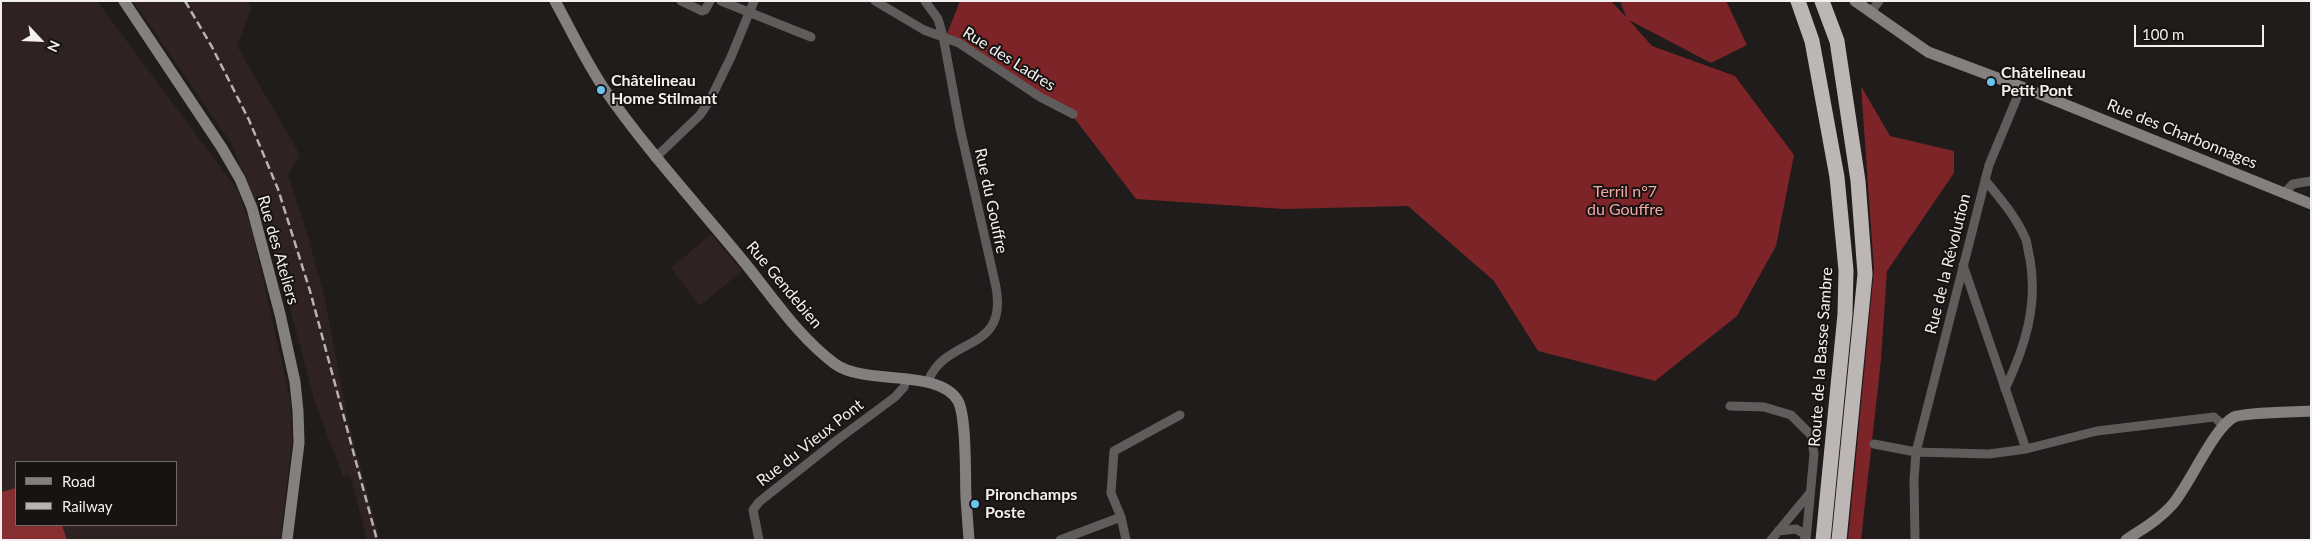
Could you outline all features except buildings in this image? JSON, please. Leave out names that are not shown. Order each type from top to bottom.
[{"type":"highway","name":"Route de la Basse Sambre","points":[[1798,1],[1812,41],[1837,177],[1846,270],[1845,314],[1823,540]]},
{"type":"highway","name":"Route de la Basse Sambre","points":[[1822,1],[1837,41],[1858,181],[1865,274],[1839,540]]},
{"type":"street","name":"Rue des Ateliers","points":[[124,1],[222,148],[240,179],[252,208],[280,314],[295,382],[299,443],[287,540]]},
{"type":"street","name":"Rue Gendebien","points":[[554,1],[604,88],[655,158],[740,256],[805,338],[836,365],[852,372],[906,380],[928,381],[951,393],[958,401],[961,410],[969,540]]},
{"type":"street","points":[[681,1],[706,10],[710,1]]},
{"type":"street","points":[[721,1],[811,38]]},
{"type":"street","points":[[655,158],[700,115],[732,56],[754,1]]},
{"type":"street","name":"Rue des Ladres","points":[[875,1],[924,30],[959,43],[1040,97],[1073,114]]},
{"type":"street","name":"Rue du Gouffre","points":[[925,1],[938,18],[943,36],[960,128],[996,287],[998,307],[996,317],[988,332],[944,357],[933,370],[928,381]]},
{"type":"street","name":"Rue des Charbonnages","points":[[1855,1],[1928,52],[2311,204]]},
{"type":"street","points":[[1870,13],[1879,1]]},
{"type":"street","name":"Rue de la Révolution","points":[[1915,540],[1914,480],[1916,452],[1985,180],[2021,88]]},
{"type":"street","points":[[1985,180],[2014,218],[2026,242],[2032,271],[2031,320],[2026,339],[2005,389]]},
{"type":"street","points":[[2284,193],[2292,184],[2311,181]]},
{"type":"street","points":[[1963,265],[2026,449]]},
{"type":"street","name":"Rue du Vieux Pont","points":[[759,540],[753,510],[759,502],[829,445],[895,397],[904,387],[906,380]]},
{"type":"street","points":[[1730,406],[1764,407],[1791,415],[1811,435],[1814,454],[1806,540]]},
{"type":"street","points":[[2126,540],[2158,520],[2172,505],[2190,481],[2223,425],[2234,417],[2311,411]]},
{"type":"street","points":[[1126,540],[1112,493],[1114,451],[1180,415]]},
{"type":"street","points":[[1874,444],[1916,452],[1989,454],[2026,449],[2097,431],[2214,417],[2223,425]]},
{"type":"street","points":[[1771,540],[1810,493]]},
{"type":"street","points":[[1060,540],[1121,518]]},
{"type":"street","points":[[1778,531],[1796,529],[1803,533],[1806,540]]},
{"type":"shaded area","points":[[1,1],[97,1],[238,191],[251,227],[290,399],[292,442],[280,540],[67,540],[62,526],[178,526],[178,461],[15,461],[15,488],[1,492]]},
{"type":"shaded area","points":[[133,1],[247,1],[252,7],[237,46],[300,155],[288,175],[324,295],[347,416],[380,540],[367,540],[350,475],[343,476],[315,403],[278,263],[261,215],[231,143]]},
{"type":"shaded area","points":[[711,234],[742,271],[700,306],[671,268]]},
{"type":"shaded area","points":[[15,488],[15,526],[62,526],[67,540],[1,540],[1,492]]},
{"type":"green space","name":"Terril n°7 du Gouffre","points":[[960,1],[1611,1],[1626,17],[1620,1],[1726,1],[1747,45],[1711,63],[1629,20],[1652,46],[1735,76],[1794,155],[1776,246],[1737,316],[1655,381],[1538,351],[1494,281],[1408,206],[1284,209],[1136,199],[1075,119],[947,34]]},
{"type":"green space","points":[[1861,86],[1890,136],[1954,151],[1954,173],[1887,271],[1881,360],[1861,540],[1848,540],[1874,270]]},
{"type":"railway","points":[[185,1],[212,47],[249,120],[278,189],[310,291],[377,540]]},
{"type":"place","name":"Châtelineau Petit Pont","points":[[1991,82]]},
{"type":"place","name":"Châtelineau Home Stilmant","points":[[601,90]]},
{"type":"place","name":"Pironchamps Poste","points":[[975,504]]}]
